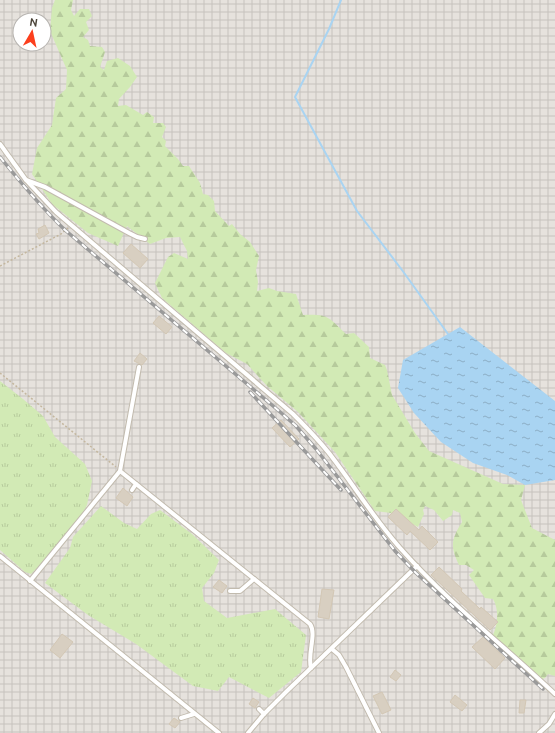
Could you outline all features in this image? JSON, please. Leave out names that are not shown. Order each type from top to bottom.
[{"type":"lane","points":[[0,144],[26,180],[70,225],[293,414],[331,455],[390,536],[416,566],[555,694]]},
{"type":"lane","points":[[26,180],[46,187],[137,237],[145,238]]},
{"type":"lane","points":[[30,581],[120,471],[139,367]]},
{"type":"lane","points":[[120,471],[312,627],[313,635],[309,654],[311,668]]},
{"type":"lane","points":[[132,490],[136,484]]},
{"type":"lane","points":[[0,556],[219,733]]},
{"type":"lane","points":[[248,733],[264,714],[416,566]]},
{"type":"lane","points":[[230,591],[240,592],[254,579]]},
{"type":"lane","points":[[332,649],[339,655],[346,667],[379,733]]},
{"type":"lane","points":[[259,709],[264,714]]},
{"type":"lane","points":[[181,718],[194,714]]},
{"type":"lane","points":[[539,733],[549,724],[555,714]]},
{"type":"path","points":[[0,266],[61,234],[70,225]]},
{"type":"path","points":[[0,373],[120,471]]},
{"type":"shaded area","points":[[0,0],[555,0],[555,733],[0,733]]},
{"type":"green space","points":[[55,0],[73,0],[71,10],[74,16],[80,9],[89,9],[92,16],[86,22],[89,30],[83,37],[88,40],[90,46],[102,47],[105,52],[100,67],[104,70],[107,61],[118,58],[130,66],[137,77],[119,99],[118,106],[126,105],[143,115],[147,112],[154,117],[153,123],[163,123],[166,127],[162,137],[166,141],[165,146],[183,166],[189,166],[200,183],[203,194],[208,195],[214,201],[215,211],[229,226],[232,224],[240,234],[250,242],[259,256],[256,270],[258,282],[257,291],[269,288],[296,294],[303,315],[323,316],[331,320],[346,334],[354,333],[369,347],[370,358],[385,365],[392,395],[415,433],[429,451],[503,484],[525,485],[521,500],[532,528],[555,540],[555,676],[548,674],[542,679],[493,635],[497,617],[495,603],[493,599],[485,598],[469,575],[474,570],[466,565],[459,565],[454,553],[454,539],[462,522],[460,513],[453,510],[452,515],[443,521],[434,510],[425,506],[423,510],[424,514],[418,527],[391,513],[375,511],[335,452],[298,412],[267,386],[247,364],[226,353],[162,298],[155,283],[168,257],[174,253],[188,259],[187,251],[180,237],[166,238],[150,244],[127,226],[118,246],[88,233],[52,204],[32,174],[37,148],[52,125],[56,98],[66,89],[67,70],[52,36],[52,8]]},
{"type":"green space","points":[[0,381],[43,416],[55,437],[85,464],[92,481],[87,505],[76,525],[66,533],[44,561],[31,574],[25,572],[0,550]]},
{"type":"green space","points":[[101,506],[124,523],[137,529],[151,514],[160,510],[192,534],[219,560],[214,573],[202,588],[204,601],[227,618],[275,609],[306,635],[301,672],[269,698],[229,677],[218,691],[193,686],[136,644],[88,615],[45,583],[70,548],[73,537]]},
{"type":"water","points":[[460,327],[555,401],[555,480],[525,485],[507,475],[473,463],[441,442],[414,413],[398,388],[403,360]]},
{"type":"building","points":[[45,225],[49,233],[39,239],[36,234],[39,233],[38,229]]},
{"type":"building","points":[[131,244],[148,259],[140,268],[123,253]]},
{"type":"building","points":[[159,316],[172,327],[166,334],[153,323]]},
{"type":"building","points":[[140,353],[147,359],[142,365],[134,361]]},
{"type":"building","points":[[281,420],[299,439],[290,447],[272,428]]},
{"type":"building","points":[[123,488],[133,497],[127,506],[116,498]]},
{"type":"building","points":[[396,509],[419,530],[422,526],[438,542],[430,550],[410,531],[407,535],[388,517]]},
{"type":"building","points":[[439,567],[480,609],[481,607],[498,622],[490,630],[431,575]]},
{"type":"building","points":[[219,580],[227,586],[222,593],[213,587]]},
{"type":"building","points":[[322,589],[334,590],[329,619],[318,617]]},
{"type":"building","points":[[62,634],[73,642],[60,658],[50,650]]},
{"type":"building","points":[[483,637],[505,658],[495,669],[472,647]]},
{"type":"building","points":[[395,670],[401,675],[396,681],[390,677]]},
{"type":"building","points":[[382,692],[391,710],[382,714],[373,696]]},
{"type":"building","points":[[455,695],[467,705],[462,711],[450,702]]},
{"type":"building","points":[[253,698],[259,702],[255,708],[249,704]]},
{"type":"building","points":[[520,700],[526,700],[524,713],[519,713]]},
{"type":"building","points":[[174,718],[180,722],[175,728],[169,724]]},
{"type":"waterway","points":[[341,0],[329,29],[295,97],[357,211],[448,334]]},
{"type":"railway","points":[[0,157],[31,195],[65,230],[296,426],[316,449],[395,551],[416,573],[543,689]]},
{"type":"railway","points":[[250,392],[341,490]]}]
